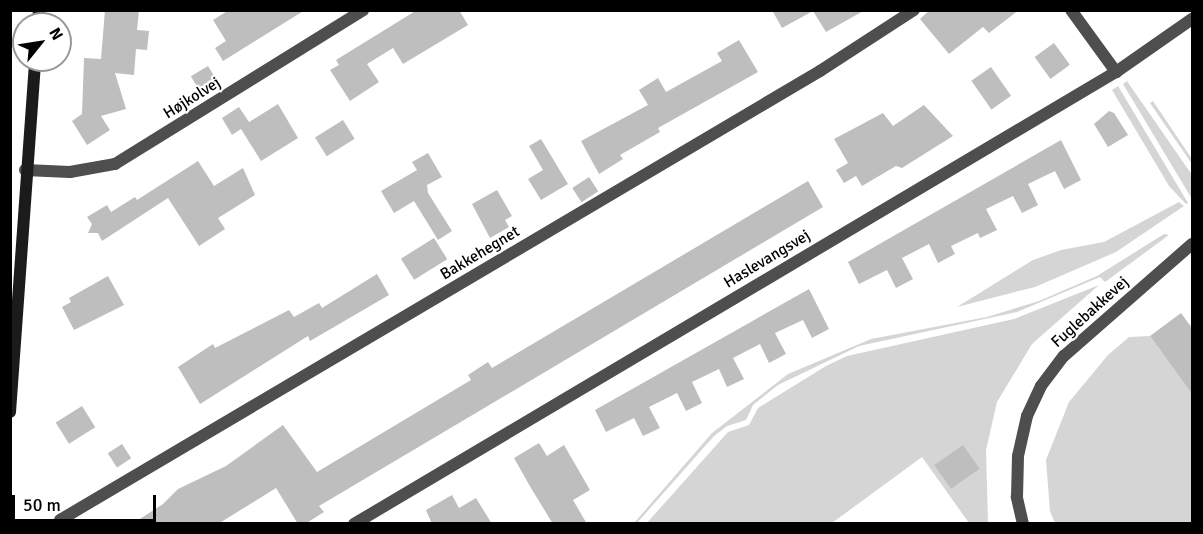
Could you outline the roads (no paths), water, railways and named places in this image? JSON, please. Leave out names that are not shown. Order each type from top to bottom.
[{"type":"street","name":"Højkolvej","points":[[25,170],[70,172],[115,164],[363,10]]},
{"type":"street","name":"Bakkehegnet","points":[[60,520],[810,77],[914,10]]},
{"type":"street","points":[[1071,10],[1116,72]]},
{"type":"street","name":"Haslevangsvej","points":[[354,524],[1116,72],[1192,19]]},
{"type":"street","points":[[10,412],[25,170],[34,72]]},
{"type":"street","name":"Fuglebakkevej","points":[[1023,524],[1017,497],[1018,456],[1028,416],[1041,386],[1064,356],[1192,244]]}]
